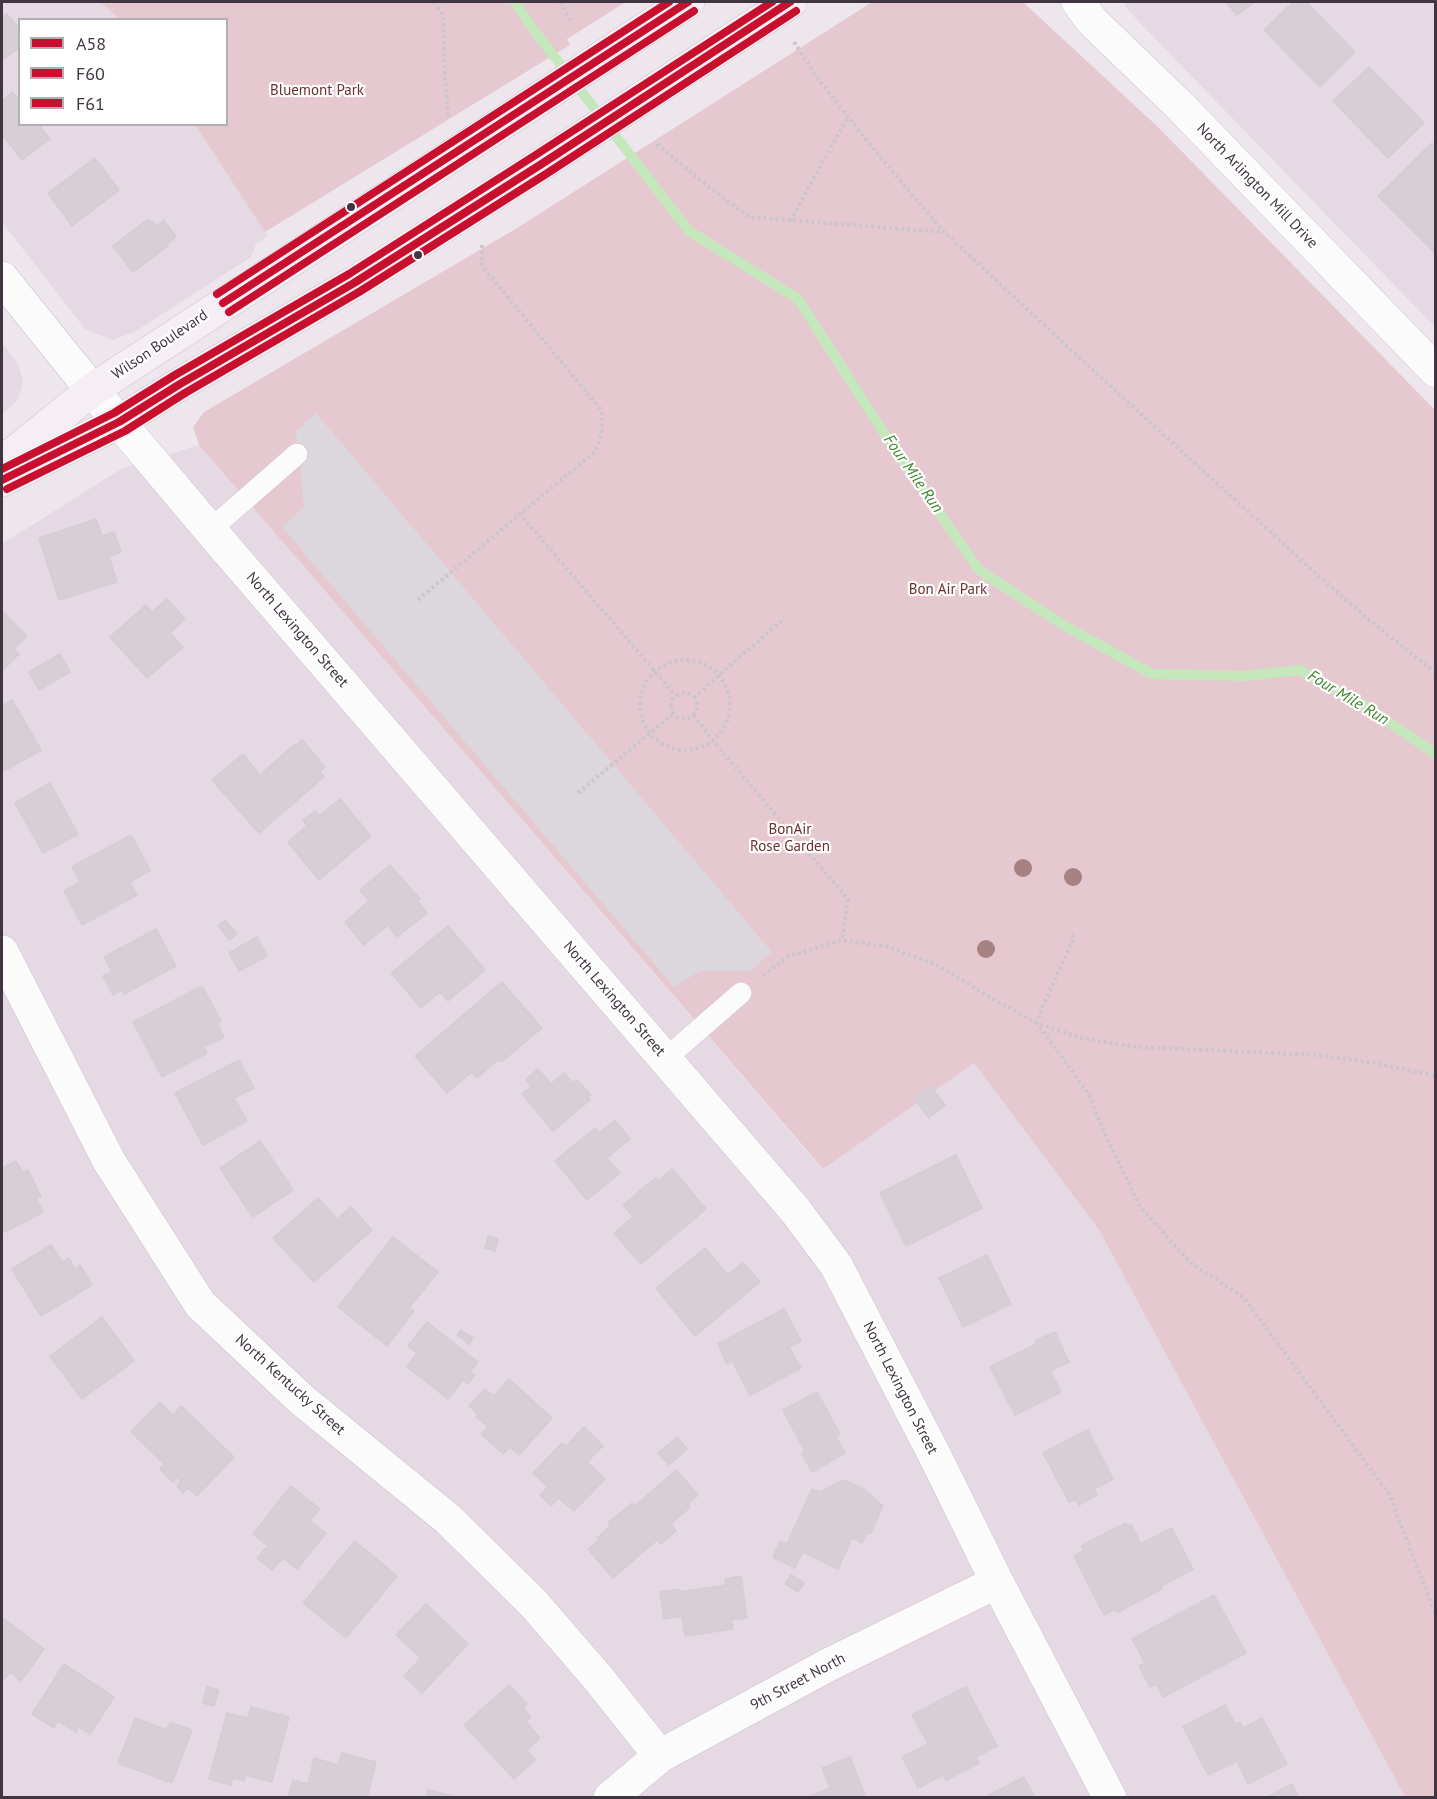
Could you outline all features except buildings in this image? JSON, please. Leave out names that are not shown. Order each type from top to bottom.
[{"type":"main road","name":"Wilson Boulevard","points":[[2,463],[92,390],[688,2]]},
{"type":"main road","points":[[2,480],[119,422],[354,283],[790,2]]},
{"type":"street","name":"North Arlington Mill Drive","points":[[1078,2],[1092,21],[1188,115],[1436,371]]},
{"type":"street","name":"North Lexington Street","points":[[2,278],[92,390],[210,530],[795,1210],[836,1265],[930,1446],[997,1582],[1110,1797]]},
{"type":"street","name":"North Kentucky Street","points":[[2,952],[109,1161],[200,1304],[302,1400],[448,1519],[534,1604],[598,1678],[660,1756]]},
{"type":"street","name":"9th Street North","points":[[609,1797],[660,1756],[828,1665],[997,1582]]},
{"type":"lane","points":[[210,530],[297,454]]},
{"type":"lane","points":[[665,1059],[741,993]]},
{"type":"path","points":[[434,2],[443,15],[448,120]]},
{"type":"path","points":[[561,2],[570,20]]},
{"type":"path","points":[[793,41],[818,79],[944,232],[1321,578],[1368,620],[1436,673]]},
{"type":"path","points":[[790,221],[849,117]]},
{"type":"path","points":[[657,144],[749,218],[944,232]]},
{"type":"path","points":[[418,600],[595,452],[602,433],[602,411],[482,267],[482,245]]},
{"type":"path","points":[[520,514],[676,696]]},
{"type":"path","points":[[694,698],[785,618]]},
{"type":"path","points":[[688,660],[708,666],[719,675],[729,694],[730,710],[723,729],[713,741],[698,748],[680,750],[664,745],[650,734],[642,718],[640,701],[645,684],[656,671],[675,661],[688,660]]},
{"type":"path","points":[[684,693],[694,698],[697,707],[694,716],[684,720],[673,714],[670,707],[676,696],[684,693]]},
{"type":"path","points":[[578,793],[673,714]]},
{"type":"path","points":[[694,716],[848,899],[842,940]]},
{"type":"path","points":[[1037,1023],[1074,937],[1071,935]]},
{"type":"path","points":[[741,993],[787,957],[842,940],[888,947],[937,965],[1037,1023],[1081,1038],[1136,1047],[1317,1055],[1374,1063],[1436,1076]]},
{"type":"path","points":[[1037,1023],[1088,1093],[1140,1207],[1191,1263],[1244,1298],[1389,1494],[1436,1616]]},
{"type":"shaded area","points":[[2,2],[100,2],[119,18],[18,18],[18,126],[196,126],[268,236],[256,244],[251,257],[136,331],[113,340],[85,329],[2,222]]},
{"type":"shaded area","points":[[1122,2],[1435,2],[1435,327],[1138,21]]},
{"type":"shaded area","points":[[2,343],[19,366],[23,382],[18,399],[2,414]]},
{"type":"shaded area","points":[[316,413],[772,952],[750,971],[700,971],[674,987],[282,527],[304,507],[296,431]]},
{"type":"shaded area","points":[[199,445],[822,1169],[974,1062],[1099,1230],[1405,1797],[2,1798],[2,544],[121,469]]},
{"type":"green space","name":"Bluemont Park","points":[[100,2],[626,2],[567,39],[570,45],[265,232],[196,126],[228,126],[228,18],[119,18]]},
{"type":"green space","name":"Bon Air Park","points":[[872,2],[1023,2],[1158,127],[1435,410],[1435,1797],[1405,1797],[1099,1230],[974,1063],[823,1169],[199,445],[193,427],[204,412],[517,228]]},
{"type":"waterway","name":"Four Mile Run","points":[[515,2],[530,25],[689,231],[798,299],[889,441],[979,570],[1063,625],[1152,674],[1244,676],[1300,670],[1360,703],[1436,754]]},
{"type":"transit line","name":"F61","points":[[217,294],[669,2]]},
{"type":"transit line","name":"A58","points":[[223,303],[688,2]]},
{"type":"transit line","name":"F61","points":[[2,469],[114,413],[349,274],[772,2]]},
{"type":"transit line","name":"A58","points":[[2,480],[119,422],[354,283],[790,2]]},
{"type":"transit line","name":"F60","points":[[229,312],[694,11]]},
{"type":"transit line","name":"F60","points":[[7,489],[125,431],[185,393],[359,292],[546,174],[796,11]]},
{"type":"park label","name":"BonAir Rose Garden","points":[[790,838]]}]
